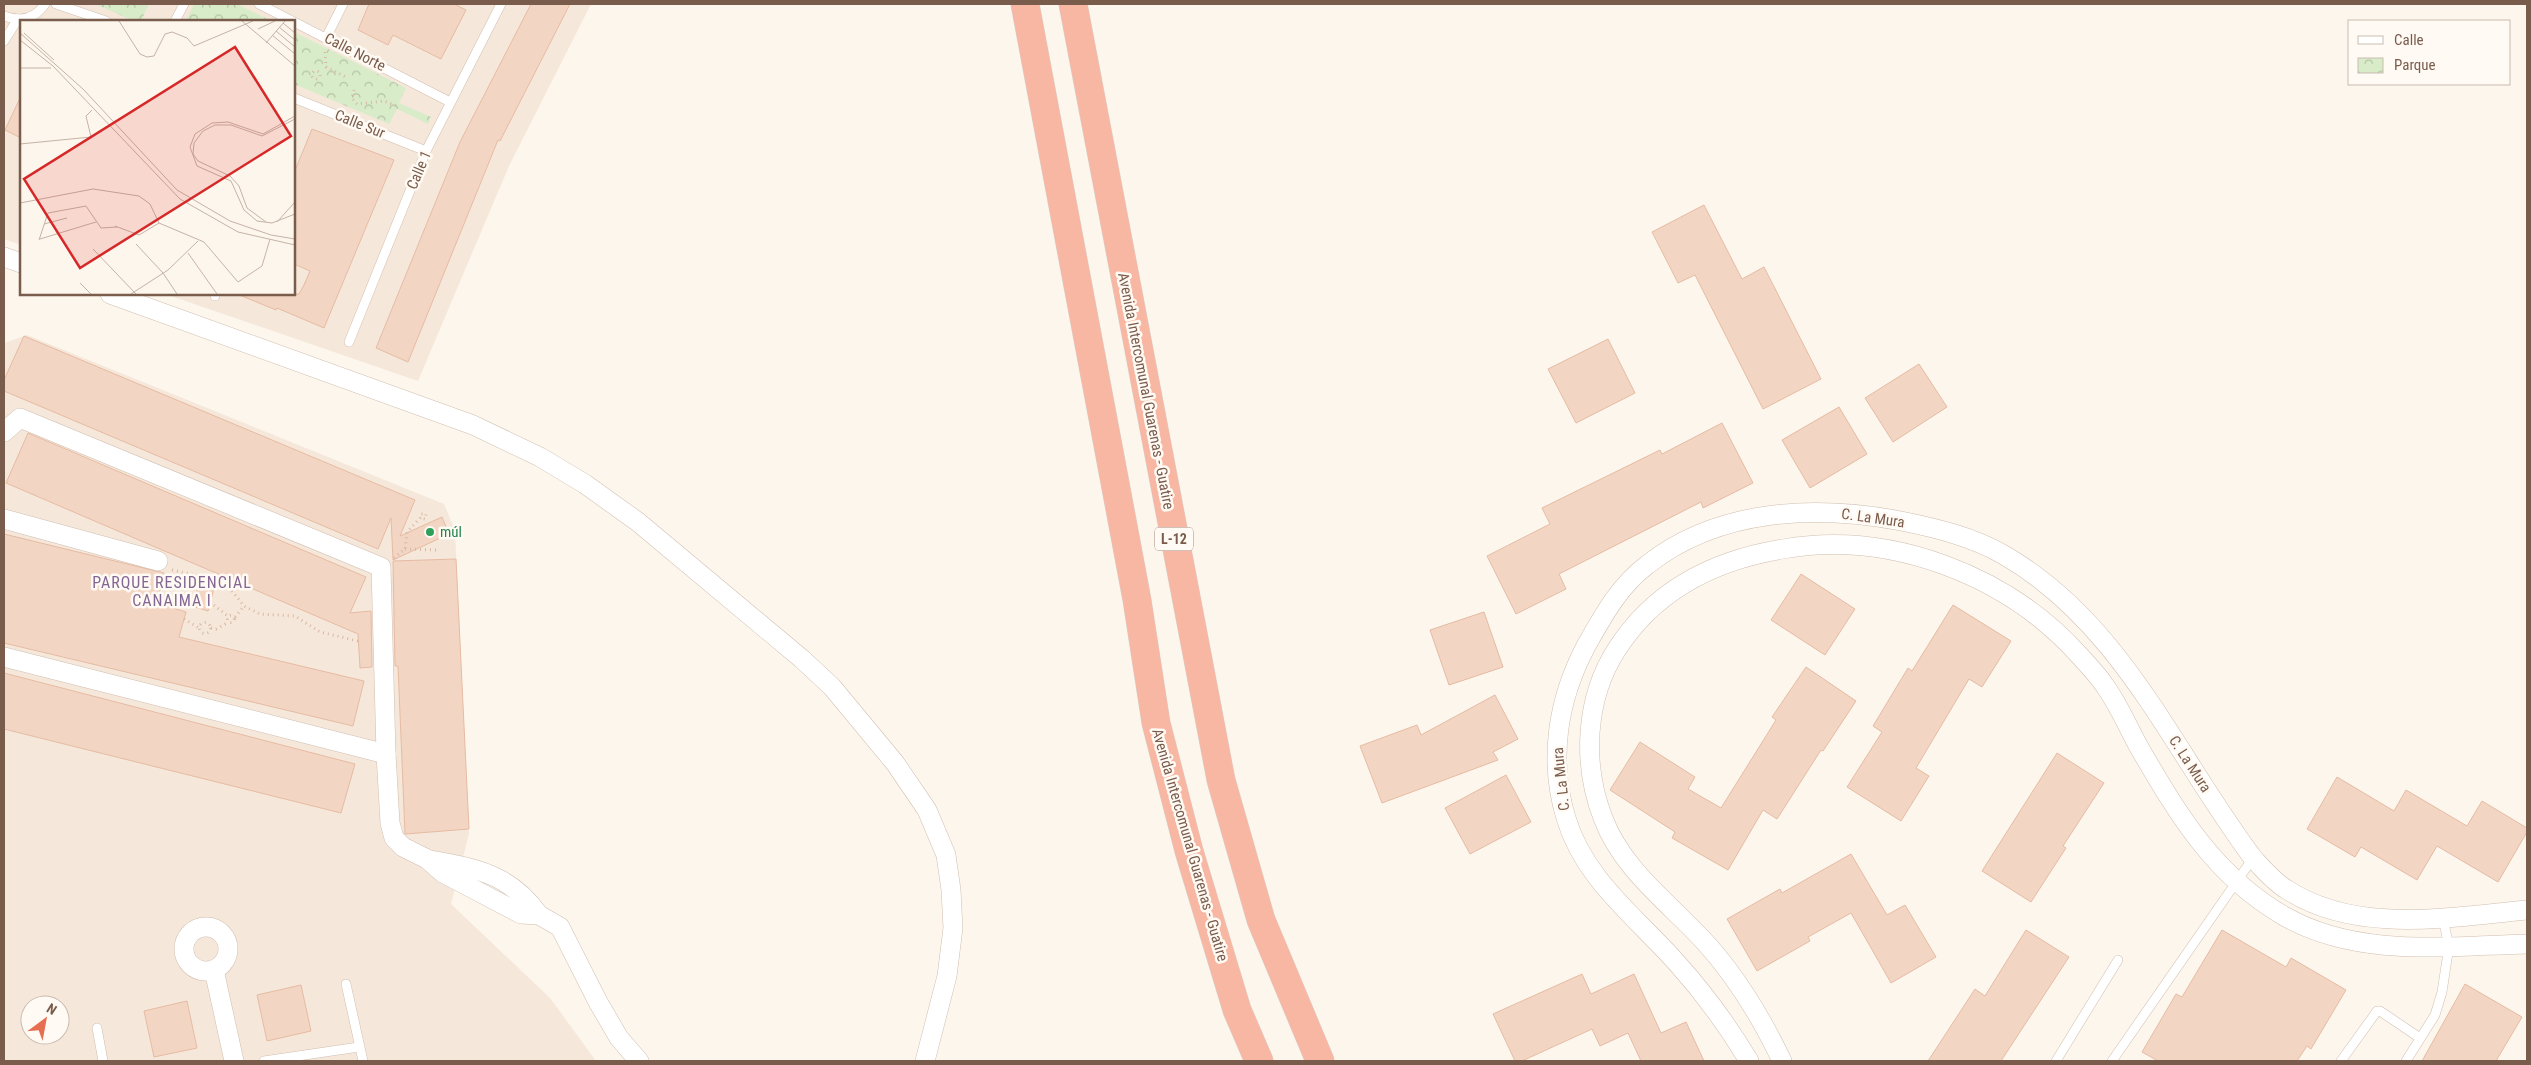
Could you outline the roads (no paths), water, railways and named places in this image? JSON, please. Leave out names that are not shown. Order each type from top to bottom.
[{"type":"highway","name":"Avenida Intercomunal Guarenas - Guatire","points":[[1025,4],[1135,590],[1156,723],[1197,879],[1238,1010],[1259,1061]]},
{"type":"highway","name":"Avenida Intercomunal Guarenas - Guatire","points":[[1074,4],[1221,780],[1262,920],[1320,1061]]},
{"type":"street","points":[[4,256],[20,263]]},
{"type":"street","points":[[113,295],[473,425],[540,456],[585,484],[638,522],[802,659],[832,687],[894,763],[927,810],[946,855],[951,890],[953,928],[947,976],[925,1061]]},
{"type":"street","points":[[4,432],[20,418],[381,567],[386,754],[390,824],[394,838],[403,847],[427,860],[475,867],[495,876],[530,902],[539,915],[560,927],[598,1002],[619,1038],[639,1061]]},
{"type":"street","name":"C. La Mura","points":[[1749,1061],[1709,1001],[1675,960],[1604,887],[1585,860],[1566,818],[1558,774],[1557,732],[1567,686],[1601,620],[1621,589],[1646,565],[1676,545],[1715,528],[1783,512],[1844,512],[1928,526],[1968,539],[2003,554],[2070,603],[2106,640],[2253,858],[2285,889],[2325,909],[2393,918],[2443,918],[2527,910]]},
{"type":"street","points":[[4,519],[158,561]]},
{"type":"street","points":[[1782,1061],[1742,986],[1703,940],[1657,895],[1626,858],[1604,822],[1592,784],[1590,743],[1596,695],[1607,665],[1630,630],[1656,604],[1684,582],[1718,567],[1756,553],[1798,546],[1847,544],[1890,550],[1940,564],[1991,585],[2038,615],[2072,647],[2104,684],[2175,807],[2200,845],[2235,882],[2284,916],[2322,934],[2361,943],[2449,946],[2527,944]]},
{"type":"street","points":[[4,656],[386,754]]},
{"type":"street","points":[[214,970],[234,1061]]},
{"type":"lane","points":[[4,16],[18,20],[36,14],[45,4]]},
{"type":"lane","points":[[56,4],[103,20]]},
{"type":"lane","points":[[176,20],[184,4]]},
{"type":"lane","name":"Calle Norte","points":[[259,4],[291,20]]},
{"type":"lane","points":[[326,38],[343,4]]},
{"type":"lane","name":"Calle 1","points":[[349,342],[426,151],[501,4]]},
{"type":"lane","points":[[4,41],[18,20]]},
{"type":"lane","name":"Calle Norte","points":[[295,22],[450,102]]},
{"type":"lane","name":"Calle Sur","points":[[295,99],[426,151]]},
{"type":"lane","points":[[2112,1061],[2253,858]]},
{"type":"lane","points":[[2406,1061],[2435,1015],[2447,968],[2449,946],[2443,918]]},
{"type":"lane","points":[[2056,1061],[2118,960]]},
{"type":"lane","points":[[346,984],[363,1061]]},
{"type":"lane","points":[[2341,1061],[2377,1011],[2380,1011],[2420,1038]]},
{"type":"lane","points":[[97,1028],[103,1061]]},
{"type":"lane","points":[[264,1061],[360,1047]]},
{"type":"place","name":"múl","points":[[430,532]]},
{"type":"district","name":"PARQUE RESIDENCIAL CANAIMA I","points":[[172,591]]}]
